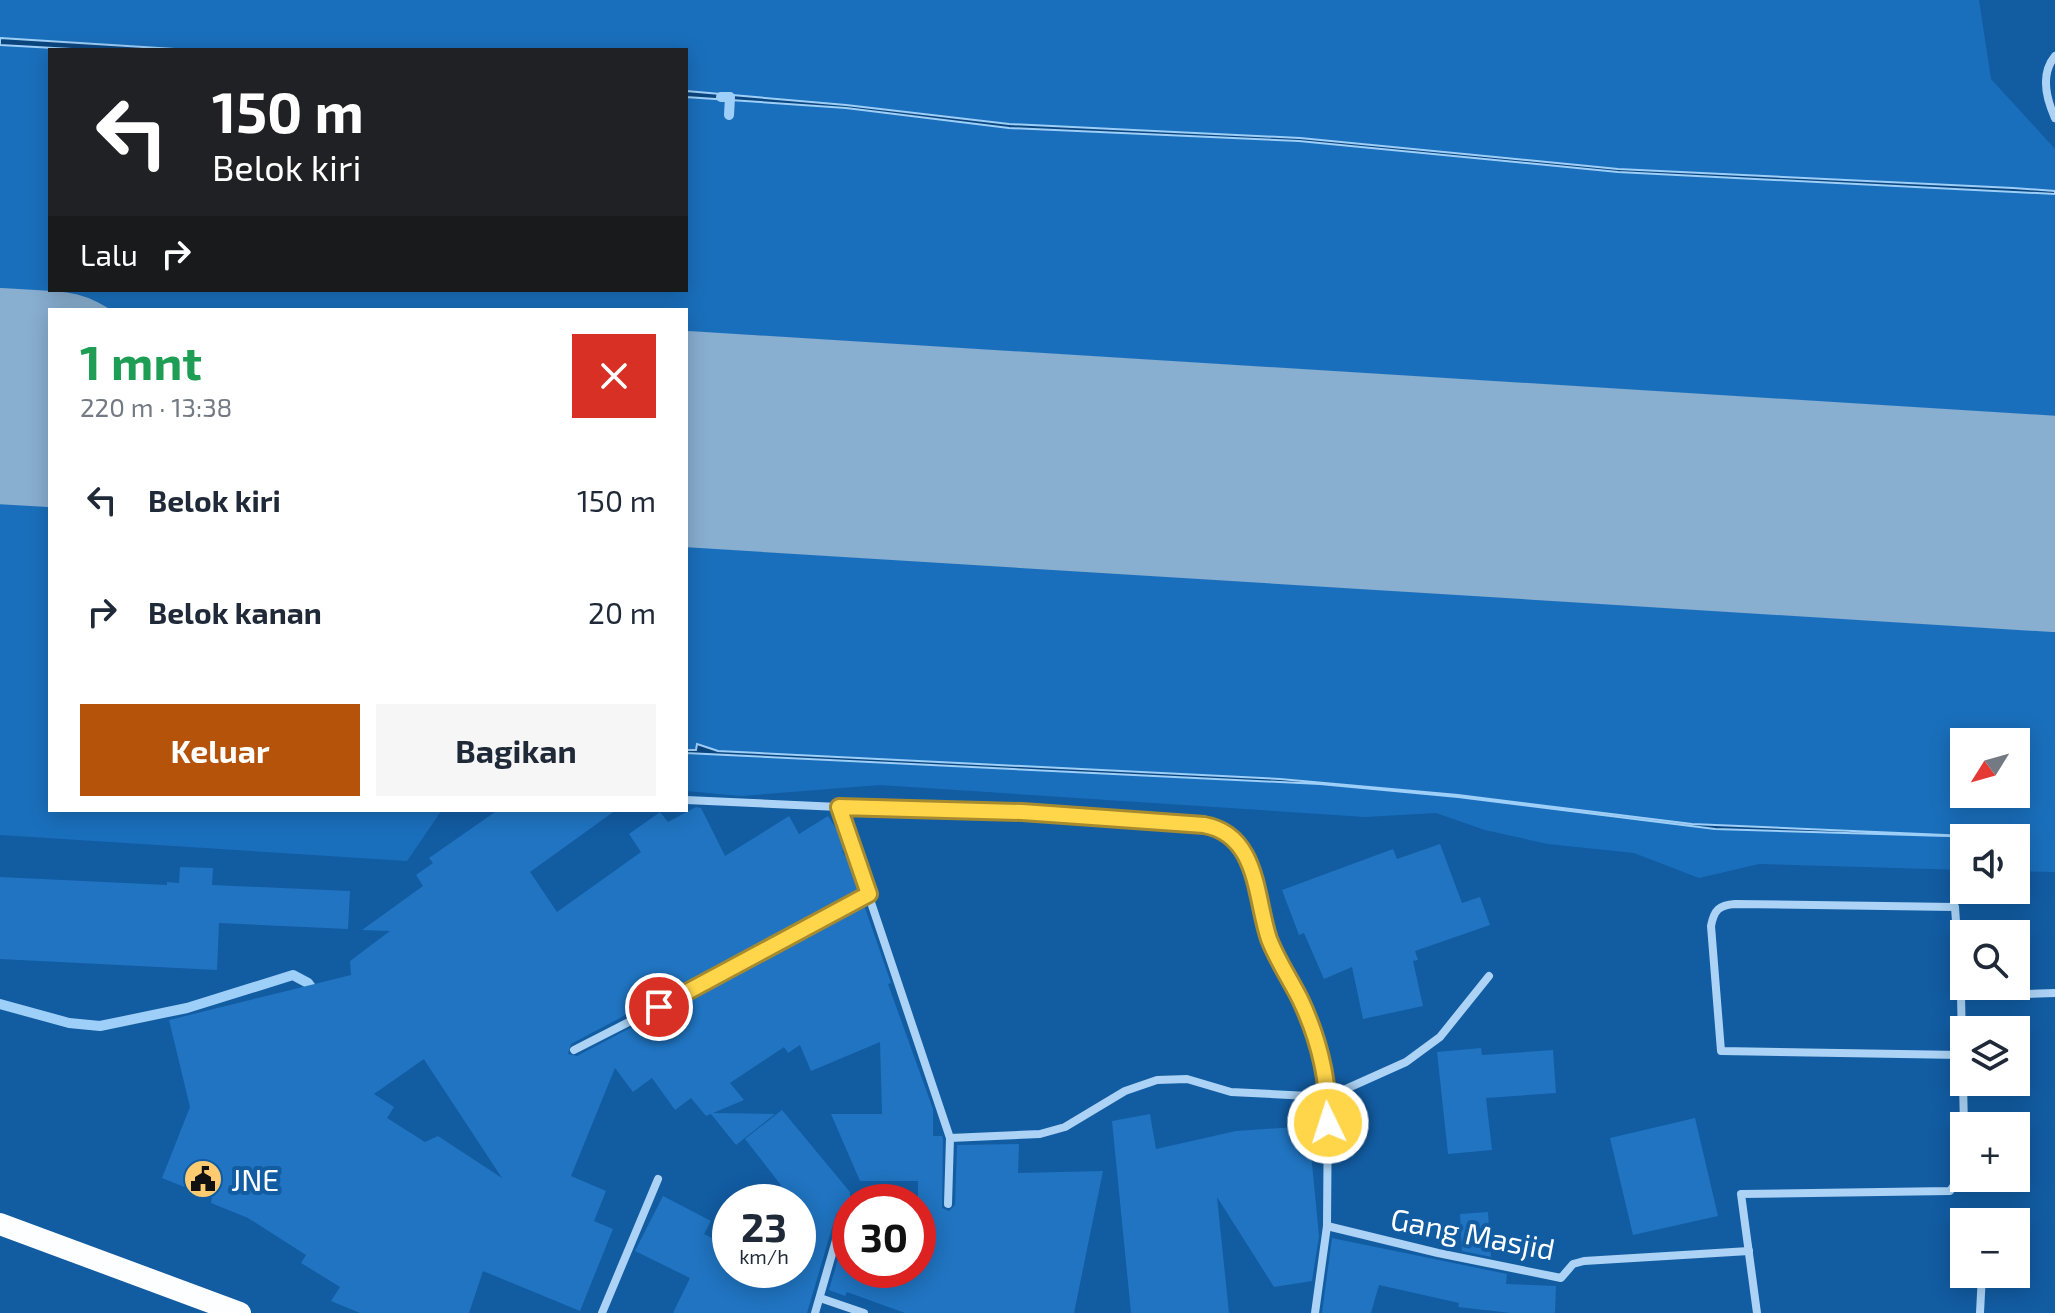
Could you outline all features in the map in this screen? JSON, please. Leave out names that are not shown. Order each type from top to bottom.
[{"type":"highway","points":[[0,1224],[240,1313]]},
{"type":"street","points":[[2055,56],[2048,64],[2045,85],[2055,118]]},
{"type":"street","points":[[688,800],[1022,812],[1219,828],[1247,858],[1257,880],[1269,938],[1306,1012],[1318,1046],[1328,1097],[1327,1226],[1315,1313]]},
{"type":"street","points":[[839,807],[950,1138],[948,1204]]},
{"type":"street","points":[[574,1050],[869,894]]},
{"type":"street","points":[[1950,1055],[1721,1051],[1711,926],[1713,914],[1722,905],[1735,904],[1955,907],[1956,920]]},
{"type":"street","points":[[950,1138],[1001,1138],[1053,1131],[1081,1119],[1125,1091],[1157,1080],[1187,1079],[1231,1092],[1328,1097],[1406,1062],[1440,1037],[1489,976]]},
{"type":"street","points":[[2030,994],[2055,993]]},
{"type":"street","points":[[602,1313],[658,1179]]},
{"type":"street","points":[[1757,1313],[1741,1194],[1950,1191]]},
{"type":"street","name":"Gang Masjid","points":[[1327,1226],[1561,1278],[1573,1264],[1584,1261],[1749,1251]]},
{"type":"street","points":[[815,1313],[832,1255]]},
{"type":"street","points":[[1980,1313],[1981,1288]]},
{"type":"street","points":[[820,1298],[864,1313]]},
{"type":"shaded area","points":[[0,0],[1979,0],[1991,79],[2055,149],[2055,437],[2052,437],[2051,448],[2055,452],[688,366],[688,308],[48,308],[45,323],[48,326],[0,323]]},
{"type":"shaded area","points":[[0,38],[159,48],[54,48],[0,45]]},
{"type":"shaded area","points":[[688,91],[1009,124],[1300,138],[1618,169],[2013,188],[2055,191],[2055,194],[1618,172],[1299,141],[1009,128],[846,108],[688,97]]},
{"type":"shaded area","points":[[0,469],[48,472],[48,812],[441,812],[407,861],[0,835]]},
{"type":"shaded area","points":[[688,512],[2055,596],[2055,872],[2030,871],[2030,824],[1950,824],[1950,870],[1759,864],[1699,878],[1634,853],[1548,844],[1485,830],[1436,813],[1365,817],[880,785],[741,796],[688,791]]},
{"type":"shaded area","points":[[697,744],[718,751],[1280,779],[1458,795],[1692,824],[1950,836],[1715,829],[1458,797],[1320,784],[688,753],[688,750],[696,750]]},
{"type":"building","points":[[696,807],[701,808],[725,856],[789,816],[799,834],[828,816],[841,836],[846,849],[842,851],[851,866],[859,891],[571,1044],[568,1054],[577,1056],[864,905],[891,983],[888,984],[933,1109],[933,1136],[942,1136],[943,1139],[942,1208],[949,1211],[955,1205],[957,1145],[1019,1144],[1018,1173],[1103,1171],[1074,1313],[905,1313],[847,1292],[845,1296],[829,1290],[832,1280],[832,1288],[936,1288],[936,1184],[860,1181],[831,1114],[882,1114],[880,1042],[811,1071],[800,1045],[788,1053],[784,1047],[730,1083],[744,1100],[713,1113],[775,1114],[736,1145],[711,1114],[706,1116],[691,1098],[675,1110],[652,1078],[633,1092],[615,1068],[571,1176],[606,1191],[594,1221],[613,1229],[580,1311],[483,1271],[469,1313],[360,1313],[331,1301],[340,1287],[301,1263],[306,1255],[248,1218],[211,1203],[212,1198],[162,1178],[190,1107],[169,1020],[351,975],[350,961],[390,931],[362,930],[423,886],[416,875],[433,863],[429,858],[495,812],[613,812],[530,872],[557,912],[641,852],[629,834],[660,812],[668,822]],"holes":[[[424,1059],[502,1178],[438,1136],[425,1142],[387,1118],[394,1107],[374,1094]]]},
{"type":"building","points":[[1440,844],[1462,903],[1480,897],[1490,925],[1415,951],[1418,960],[1413,961],[1423,1006],[1363,1019],[1352,967],[1324,979],[1304,933],[1299,935],[1282,890],[1393,849],[1397,859]]},
{"type":"building","points":[[180,867],[213,868],[212,885],[350,891],[348,929],[219,923],[217,970],[0,959],[0,877],[167,885],[167,882],[179,883]]},
{"type":"building","points":[[1481,1048],[1482,1055],[1553,1050],[1556,1093],[1486,1098],[1492,1150],[1448,1154],[1437,1052]]},
{"type":"building","points":[[782,1110],[843,1184],[832,1184],[832,1228],[816,1282],[816,1184],[780,1184],[745,1139]]},
{"type":"building","points":[[1150,1114],[1156,1149],[1236,1131],[1295,1127],[1297,1144],[1310,1143],[1319,1236],[1312,1281],[1274,1287],[1217,1197],[1229,1313],[1131,1313],[1112,1121]]},
{"type":"building","points":[[1695,1118],[1718,1216],[1633,1235],[1610,1138]]},
{"type":"building","points":[[663,1196],[711,1221],[704,1234],[712,1238],[712,1288],[814,1288],[807,1313],[673,1313],[690,1278],[635,1251]]},
{"type":"building","points":[[1488,1212],[1491,1257],[1462,1251],[1460,1214]]},
{"type":"building","points":[[1332,1238],[1507,1274],[1506,1284],[1556,1286],[1555,1313],[1511,1313],[1458,1307],[1459,1303],[1379,1285],[1371,1313],[1322,1313]]},
{"type":"waterway","points":[[721,97],[730,97],[729,115]]},
{"type":"waterway","points":[[0,1004],[69,1023],[100,1026],[187,1008],[293,975],[308,983],[316,994]]},
{"type":"runway","points":[[0,396],[48,399]]},
{"type":"runway","points":[[688,439],[2055,524]]},
{"type":"place","name":"JNE","points":[[203,1179]]},
{"type":"route","points":[[659,1007],[869,894],[839,807],[1022,812],[1204,825],[1219,828],[1231,838],[1247,858],[1257,880],[1269,938],[1301,1001],[1318,1046],[1328,1097],[1328,1123]]}]
